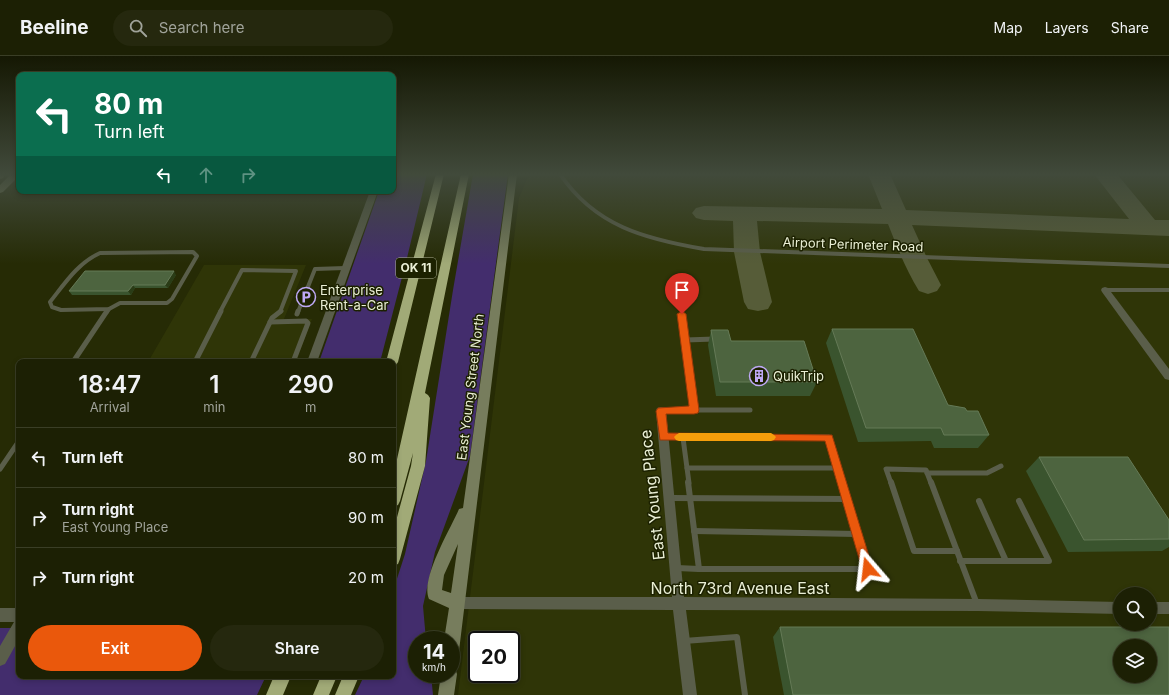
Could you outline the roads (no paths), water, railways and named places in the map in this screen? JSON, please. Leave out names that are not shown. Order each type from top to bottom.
[{"type":"highway","name":"OK 11","points":[[393,359],[432,204]]},
{"type":"highway","name":"OK 11","points":[[396,490],[404,462],[459,204]]},
{"type":"highway","points":[[396,548],[418,466],[429,346]]},
{"type":"highway","points":[[274,695],[282,679]]},
{"type":"highway","points":[[321,695],[328,679]]},
{"type":"highway","points":[[343,695],[350,679]]},
{"type":"street","points":[[313,359],[369,204]]},
{"type":"street","name":"East Young Street North","points":[[453,631],[509,204]]},
{"type":"street","points":[[1105,290],[1169,376]]},
{"type":"street","name":"East Young Place","points":[[661,411],[677,568],[682,641],[690,695]]},
{"type":"street","points":[[456,603],[434,594],[436,575],[470,502]]},
{"type":"street","name":"North 73rd Avenue East","points":[[456,603],[978,605],[1113,608]]},
{"type":"street","points":[[1157,608],[1169,608]]},
{"type":"street","points":[[0,615],[16,615]]},
{"type":"street","points":[[0,659],[16,631]]},
{"type":"street","points":[[446,695],[447,683]]},
{"type":"lane","name":"Airport Perimeter Road","points":[[587,204],[609,220],[652,239],[704,249],[747,252],[1169,266]]},
{"type":"lane","points":[[75,359],[109,309],[120,303],[167,303],[172,299],[197,256],[193,252],[100,253],[94,255],[71,274],[50,302],[52,307],[62,310],[109,309]]},
{"type":"lane","points":[[297,314],[315,269],[345,268]]},
{"type":"lane","points":[[197,359],[242,270],[296,271],[280,313],[272,318],[252,359]]},
{"type":"lane","points":[[1105,290],[1169,290]]},
{"type":"lane","points":[[682,314],[694,410]]},
{"type":"lane","points":[[270,322],[308,322],[294,359]]},
{"type":"lane","points":[[685,340],[722,339]]},
{"type":"lane","points":[[661,411],[750,410]]},
{"type":"lane","points":[[663,437],[829,437],[868,569],[677,568]]},
{"type":"lane","points":[[683,438],[699,569]]},
{"type":"lane","points":[[0,469],[16,445]]},
{"type":"lane","points":[[927,473],[987,472],[1001,466]]},
{"type":"lane","points":[[687,468],[838,468]]},
{"type":"lane","points":[[957,550],[914,550],[886,469],[926,470],[957,550],[960,561],[978,605]]},
{"type":"lane","points":[[670,498],[847,499]]},
{"type":"lane","points":[[979,501],[1006,561]]},
{"type":"lane","points":[[960,561],[1049,561],[1019,501]]},
{"type":"lane","points":[[694,531],[857,534]]},
{"type":"lane","points":[[682,641],[736,637],[745,695]]},
{"type":"place","name":"Enterprise Rent-a-Car","points":[[306,297]]},
{"type":"place","name":"QuikTrip","points":[[759,376]]}]
